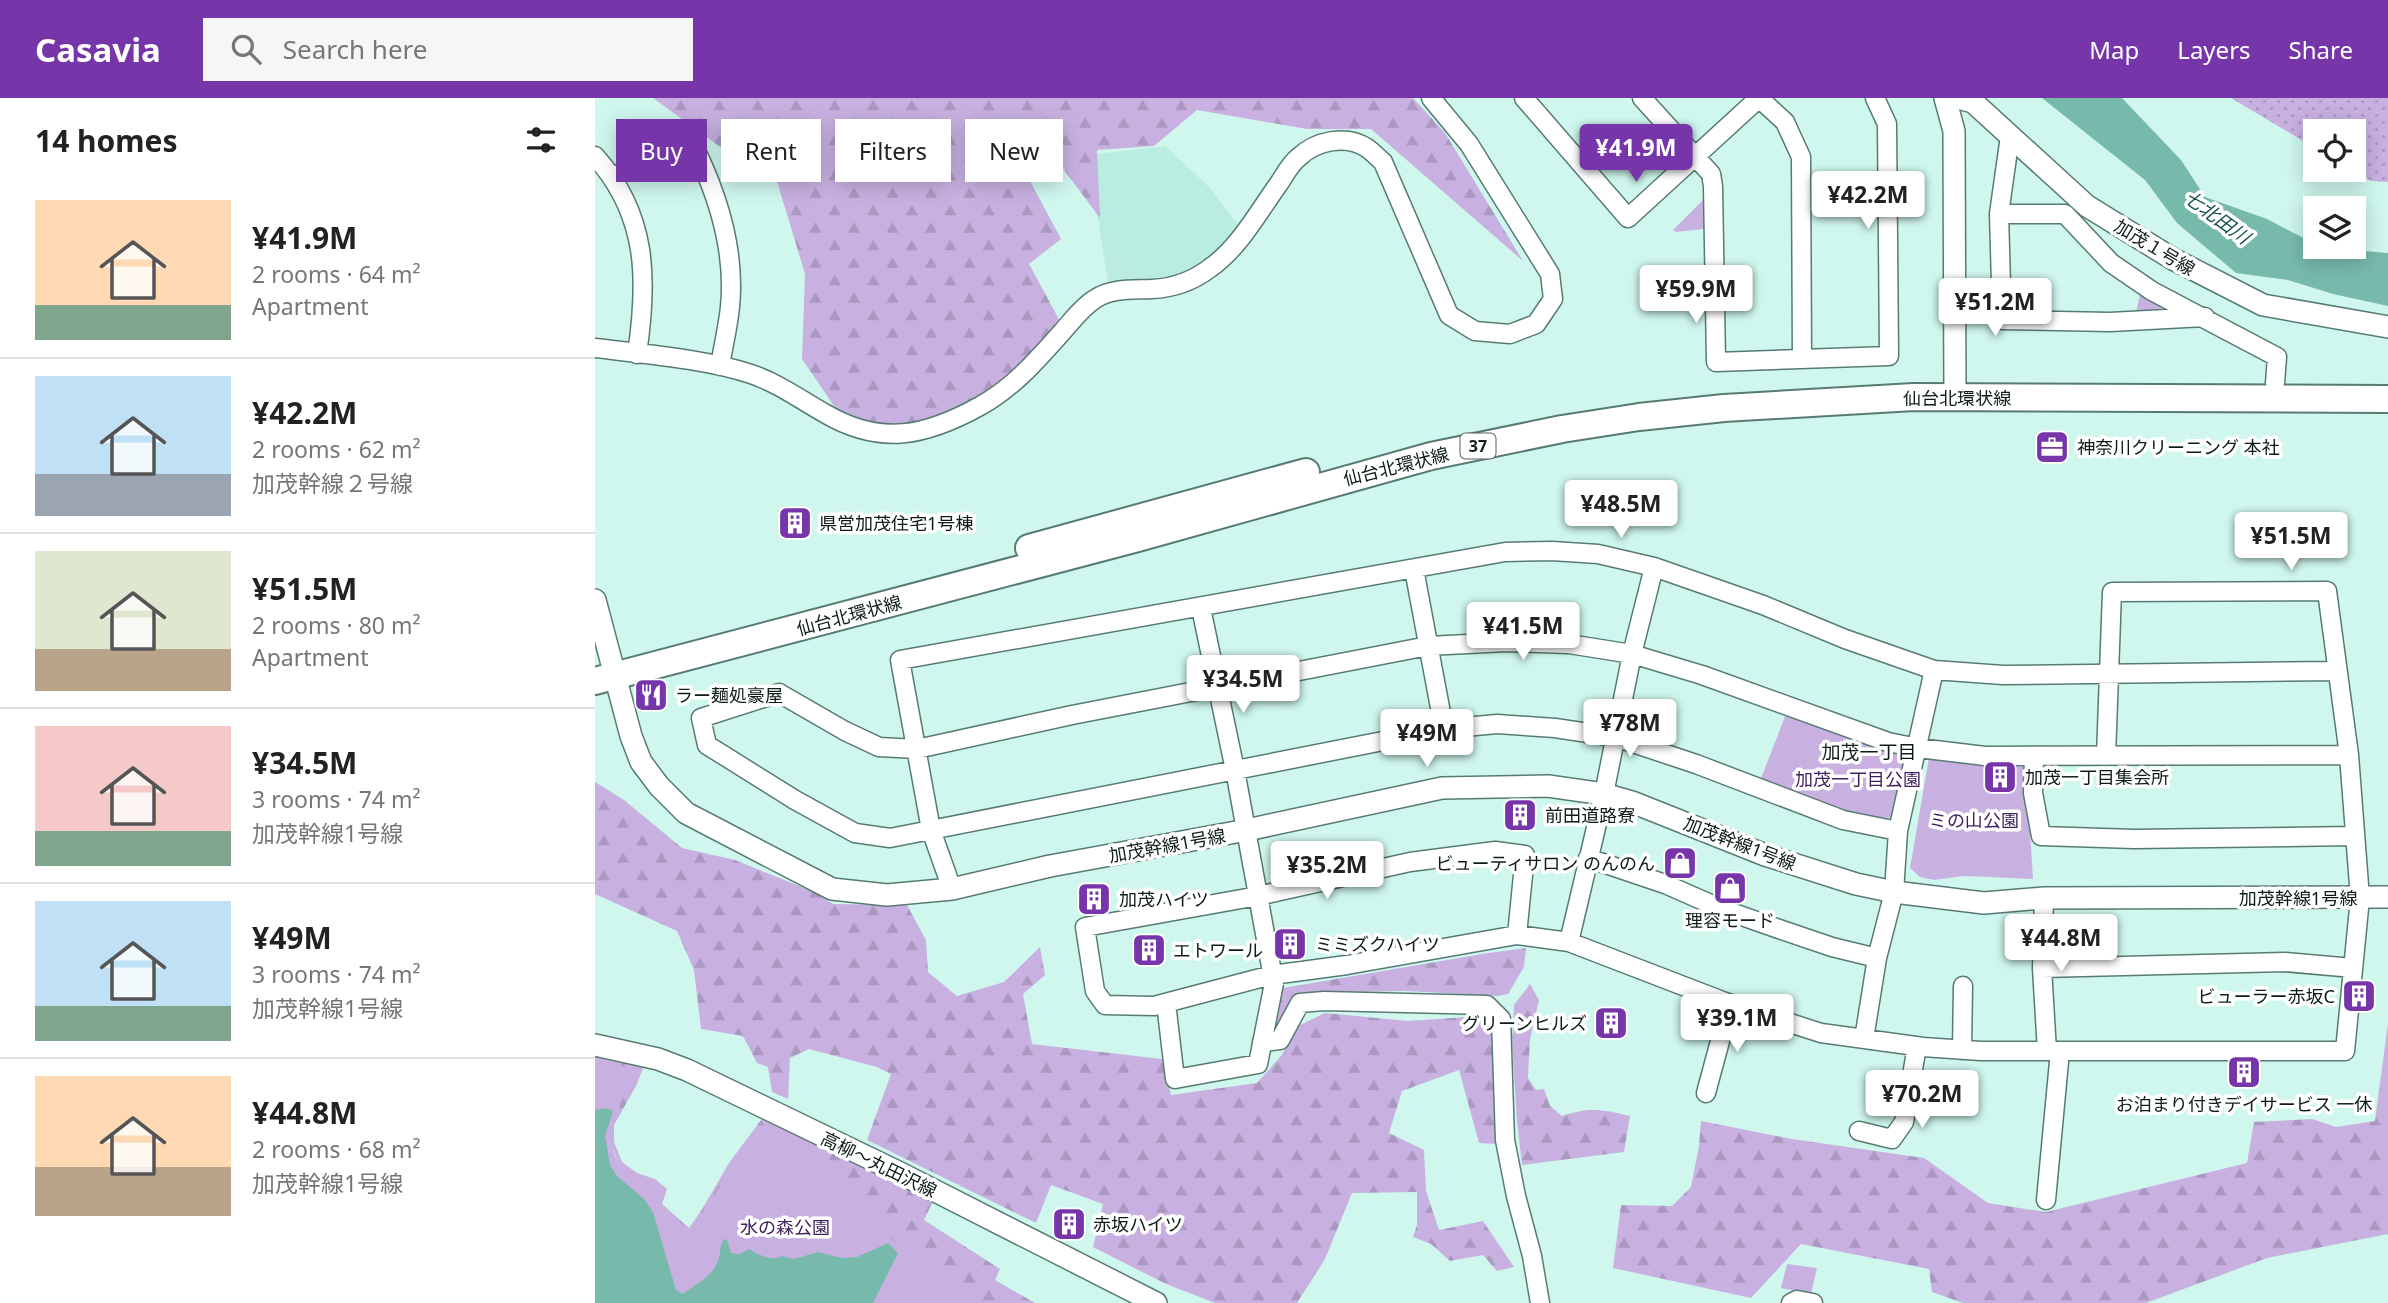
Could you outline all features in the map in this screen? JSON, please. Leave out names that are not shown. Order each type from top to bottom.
[{"type":"main road","name":"仙台北環状線","points":[[604,670],[845,617],[1342,480],[1464,449],[1562,429],[1700,411],[1914,397],[1954,390],[2388,383]]},
{"type":"main road","name":"仙台北環状線","points":[[1954,390],[2388,399]]},
{"type":"street","points":[[595,348],[720,366],[768,380],[859,430],[903,435],[941,424],[977,408],[1011,387],[1082,310],[1102,295],[1115,291],[1171,287],[1183,284],[1207,271],[1233,247],[1297,158],[1317,145],[1339,140],[1365,147],[1383,162],[1449,315],[1475,331],[1510,334],[1536,324],[1553,299],[1550,274],[1469,144],[1431,98]]},
{"type":"street","points":[[1524,98],[1628,218],[1759,98],[1785,122],[1801,157],[1802,359]]},
{"type":"street","points":[[1641,98],[1693,157],[1711,173],[1716,362],[1889,356],[1887,124],[1875,98]]},
{"type":"street","points":[[1945,98],[1954,131],[1954,390]]},
{"type":"street","name":"加茂１号線","points":[[1958,98],[1972,102],[2087,206],[2173,260],[2263,305],[2388,327]]},
{"type":"street","points":[[613,178],[683,134],[688,135],[713,186],[728,251],[730,307],[720,366]]},
{"type":"street","points":[[2010,136],[1999,214],[2002,320],[2111,322],[2205,317]]},
{"type":"street","points":[[595,156],[613,178],[636,229],[643,266],[644,305],[637,354]]},
{"type":"street","points":[[1999,214],[2065,214],[2111,263],[2152,291],[2277,357],[2275,383]]},
{"type":"street","points":[[951,889],[931,830],[900,660],[1505,552],[1598,554],[1654,567],[1934,670],[2003,676],[2337,671]]},
{"type":"street","points":[[1569,942],[1604,794],[1632,654],[1654,567]]},
{"type":"street","points":[[1414,569],[1444,729]]},
{"type":"street","points":[[1517,935],[1525,855],[1495,851],[1442,857],[1085,927],[1095,991],[1105,1005],[1140,1006],[1166,1003],[1272,975],[1347,965],[1517,935],[1569,942],[1730,1004],[1821,1033],[1962,1050],[2228,1053],[2345,1051],[2360,898],[2349,754],[2327,591],[2112,592],[2106,757]]},
{"type":"street","name":"加茂幹線1号線","points":[[595,600],[604,670],[641,762],[659,786],[686,813],[832,889],[887,895],[951,889],[1050,866],[1247,830],[1441,788],[1548,786],[1604,794],[1632,802],[1765,855],[1856,884],[1894,892],[1984,903],[2044,898],[2388,897]]},
{"type":"street","points":[[1166,1003],[1175,1079],[1258,1064],[1274,983],[1247,830],[1201,608]]},
{"type":"street","points":[[1898,831],[1843,820],[1696,764],[1615,737],[1555,728],[1497,724],[1444,729],[890,838],[855,833],[795,800],[707,745],[701,719],[779,693],[845,732],[879,747],[917,749],[1428,646],[1506,642],[1569,644],[1632,654],[1702,675],[1888,742],[1918,748],[1985,756],[2034,757],[2349,754]]},
{"type":"street","points":[[1864,1039],[1877,958],[1894,892],[1898,831],[1934,670]]},
{"type":"street","points":[[2034,757],[2033,793],[2041,836],[2134,839],[2354,836]]},
{"type":"street","points":[[1588,858],[1665,884],[1722,909],[1779,929],[1832,947],[1877,958]]},
{"type":"street","points":[[2044,898],[2042,968],[2053,1051],[2046,1200]]},
{"type":"street","points":[[2042,968],[2285,962],[2353,968]]},
{"type":"street","points":[[1962,1050],[1963,986]]},
{"type":"street","points":[[1262,1042],[1280,1040],[1300,1003],[1324,1001],[1487,1005],[1501,1019],[1505,1139],[1540,1303]]},
{"type":"street","points":[[1706,1093],[1730,1004]]},
{"type":"street","name":"高柳～丸田沢線","points":[[595,1045],[658,1059],[687,1070],[898,1172],[1156,1303]]},
{"type":"street","points":[[1859,1131],[1892,1139],[1905,1122],[1917,1046]]},
{"type":"street","points":[[1791,1303],[1797,1300],[1814,1303]]},
{"type":"shaded area","points":[[1165,146],[1210,188],[1240,227],[1226,245],[1189,275],[1108,282],[1088,155]]},
{"type":"green space","points":[[653,98],[1413,98],[1445,133],[1523,261],[1371,129],[1307,129],[1197,110],[1154,146],[1097,150],[1100,218],[1063,169],[1063,119],[965,119],[965,182],[1031,182],[1061,239],[1029,264],[1061,323],[1009,382],[942,415],[890,430],[836,409],[802,359],[805,274],[777,182],[821,182],[821,119],[721,119],[721,148],[707,137],[707,119],[682,119]]},
{"type":"green space","points":[[2231,98],[2388,98],[2388,182],[2366,178],[2366,119],[2303,119],[2303,141]]},
{"type":"green space","points":[[1710,193],[1712,228],[1676,232],[1673,230]]},
{"type":"green space","points":[[2141,290],[2173,307],[2171,315],[2135,316]]},
{"type":"green space","name":"加茂一丁目公園","points":[[1786,714],[1856,742],[1902,751],[1907,761],[1892,818],[1851,815],[1760,781]]},
{"type":"green space","name":"ミの山公園","points":[[1929,758],[2026,767],[2033,879],[1964,876],[1934,880],[1920,877],[1910,868]]},
{"type":"green space","points":[[595,782],[624,800],[682,848],[735,860],[814,892],[833,904],[907,905],[926,940],[928,972],[957,996],[1004,982],[1040,947],[1045,975],[1023,994],[1032,1044],[1162,1059],[1171,1095],[1257,1083],[1281,1056],[1298,1026],[1325,1013],[1408,1021],[1481,1016],[1495,1036],[1496,1144],[1479,1143],[1459,1070],[1402,1091],[1389,1133],[1424,1150],[1426,1191],[1439,1230],[1483,1221],[1514,1267],[1497,1271],[1483,1255],[1450,1261],[1431,1244],[1413,1237],[1417,1225],[1417,1192],[1352,1193],[1325,1259],[1297,1303],[1215,1303],[1166,1284],[1093,1247],[1103,1204],[1051,1185],[1036,1223],[867,1140],[891,1074],[877,1067],[809,1049],[790,1058],[788,1099],[772,1092],[768,1067],[757,1063],[743,1036],[701,1029],[694,970],[677,931],[595,894]]},
{"type":"green space","points":[[1526,948],[1524,967],[1508,994],[1497,996],[1406,991],[1299,993],[1281,1028],[1276,1028],[1283,988]]},
{"type":"green space","points":[[1530,984],[1539,1000],[1530,1039],[1528,1078],[1536,1090],[1544,1089],[1550,1106],[1562,1116],[1596,1110],[1630,1116],[1624,1152],[1522,1165],[1512,1044],[1514,1005]]},
{"type":"green space","points":[[2388,1023],[2388,1234],[2267,1258],[2146,1303],[1963,1303],[1932,1292],[1929,1269],[1801,1244],[1751,1298],[1613,1268],[1621,1205],[1672,1206],[1691,1187],[1701,1121],[1792,1139],[1924,1158],[1988,1203],[2046,1212],[2247,1163],[2254,1122],[2312,1119],[2336,1127],[2375,1121]]},
{"type":"green space","name":"水の森公園","points":[[595,1056],[644,1066],[614,1125],[614,1142],[622,1162],[637,1173],[655,1179],[667,1189],[662,1204],[689,1228],[729,1163],[764,1116],[933,1201],[924,1220],[1000,1269],[995,1280],[1035,1303],[901,1303],[717,1263],[629,1185],[595,1110]]},
{"type":"green space","name":"水の森公園","points":[[595,1060],[637,1069],[615,1118],[612,1144],[615,1155],[627,1170],[661,1190],[658,1200],[689,1231],[768,1122],[827,1158],[902,1251],[929,1264],[973,1303],[595,1303]]},
{"type":"green space","points":[[1787,1264],[1817,1268],[1811,1294],[1781,1288]]},
{"type":"water","name":"七北田川","points":[[2042,98],[2122,98],[2181,160],[2205,197],[2267,219],[2303,238],[2303,259],[2366,259],[2366,251],[2388,253],[2388,306],[2333,294],[2288,280],[2236,273],[2177,223],[2145,180]]},
{"type":"water","points":[[606,1108],[613,1111],[605,1136],[610,1165],[617,1176],[644,1199],[653,1212],[676,1290],[683,1294],[712,1272],[724,1239],[727,1240],[731,1253],[739,1254],[749,1249],[769,1258],[782,1256],[794,1259],[818,1252],[842,1258],[857,1257],[888,1243],[898,1253],[873,1303],[595,1303],[595,1110]]},
{"type":"place","name":"神奈川クリーニング 本社","points":[[2052,447]]},
{"type":"place","name":"県営加茂住宅1号棟","points":[[795,523]]},
{"type":"place","name":"ラー麺処豪屋","points":[[651,695]]},
{"type":"place","name":"加茂一丁目集会所","points":[[2000,777]]},
{"type":"place","name":"前田道路寮","points":[[1520,815]]},
{"type":"place","name":"ビューティサロン のんのん","points":[[1680,863]]},
{"type":"place","name":"理容モード","points":[[1730,888]]},
{"type":"place","name":"加茂ハイツ","points":[[1094,899]]},
{"type":"place","name":"ミミズクハイツ","points":[[1290,944]]},
{"type":"place","name":"エトワール","points":[[1149,950]]},
{"type":"place","name":"ビューラー赤坂C","points":[[2359,996]]},
{"type":"place","name":"グリーンヒルズ","points":[[1611,1023]]},
{"type":"place","name":"お泊まり付きデイサービス 一休","points":[[2244,1072]]},
{"type":"place","name":"赤坂ハイツ","points":[[1069,1224]]},
{"type":"district","name":"加茂一丁目","points":[[1869,752]]}]
